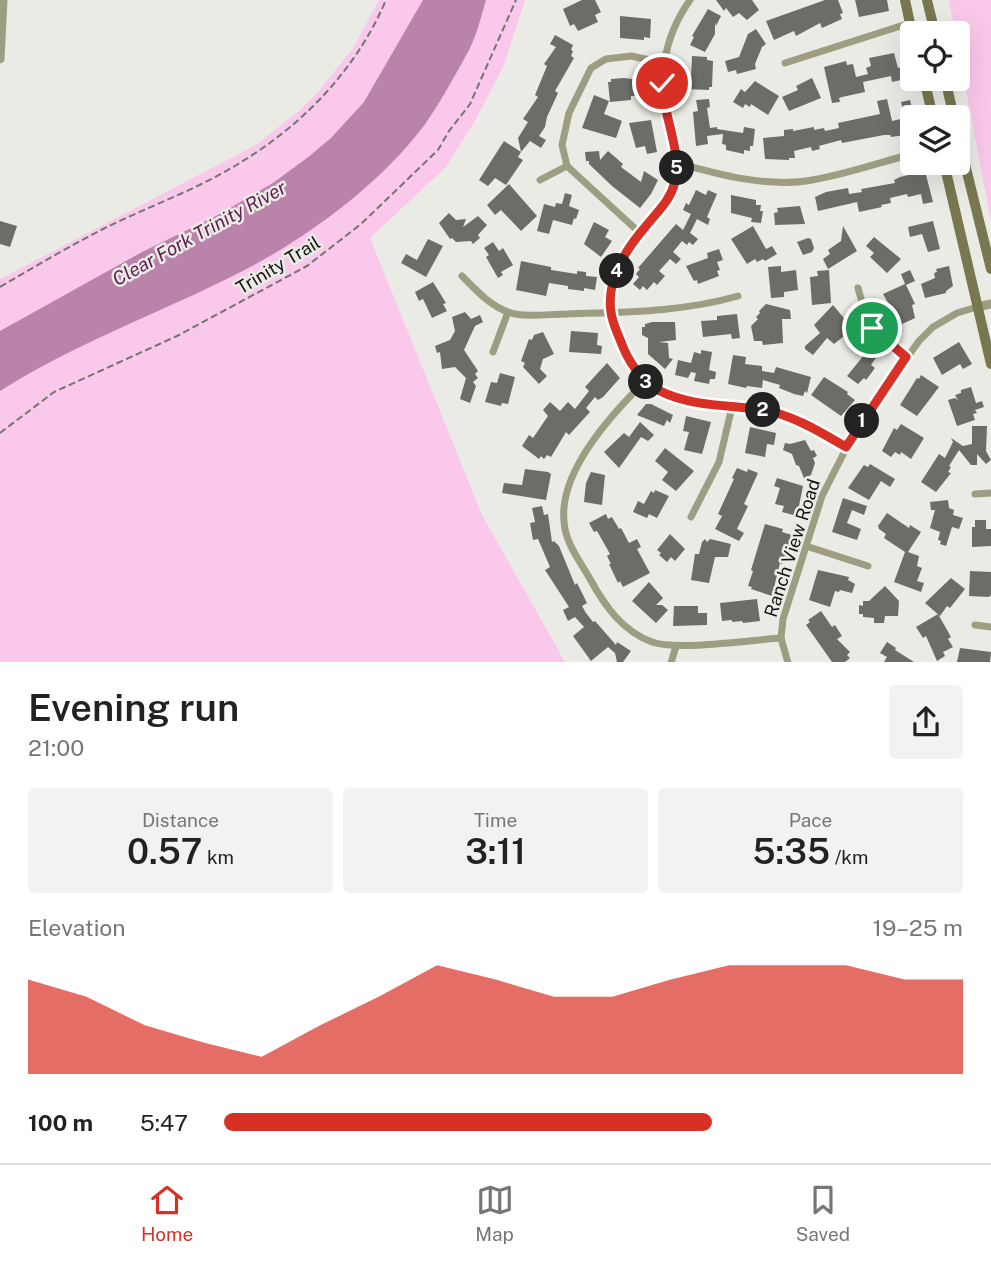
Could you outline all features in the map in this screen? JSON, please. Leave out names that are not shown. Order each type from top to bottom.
[{"type":"main road","points":[[905,0],[910,21]]},
{"type":"main road","points":[[927,0],[931,21]]},
{"type":"main road","points":[[947,175],[991,364]]},
{"type":"main road","points":[[967,175],[991,269]]},
{"type":"street","points":[[0,59],[3,0]]},
{"type":"street","points":[[690,0],[674,29],[664,63],[662,98],[677,163],[673,191],[666,205],[640,233],[617,270],[612,284],[611,313],[623,348],[645,381],[661,391],[688,400],[788,416],[846,447]]},
{"type":"street","points":[[785,63],[900,31]]},
{"type":"street","points":[[640,233],[567,166],[562,145],[569,113],[591,68],[606,59],[631,56],[664,63]]},
{"type":"street","points":[[677,163],[732,176],[782,182],[806,181],[900,158]]},
{"type":"street","points":[[540,180],[567,166]]},
{"type":"street","points":[[462,276],[491,303],[508,312],[530,315],[611,313],[705,305],[738,296]]},
{"type":"street","points":[[858,288],[864,312],[872,328],[906,357]]},
{"type":"street","name":"Ranch View Road","points":[[788,662],[780,638],[786,607],[822,496],[846,447],[906,357],[933,327],[957,313],[991,304]]},
{"type":"street","points":[[493,352],[508,312]]},
{"type":"street","points":[[645,381],[619,407],[593,440],[576,470],[565,496],[564,521],[570,546],[615,617],[635,634],[654,643],[676,646],[780,638]]},
{"type":"street","points":[[691,517],[719,462],[732,407]]},
{"type":"street","points":[[975,494],[991,493]]},
{"type":"street","points":[[806,546],[868,566]]},
{"type":"street","points":[[975,625],[991,627]]},
{"type":"street","points":[[671,662],[676,646]]},
{"type":"path","points":[[0,287],[101,230],[236,166],[282,135],[318,102],[351,63],[373,30],[386,0]]},
{"type":"path","name":"Trinity Trail","points":[[0,433],[54,392],[177,336],[307,266],[361,225],[439,150],[449,131],[470,104],[516,0]]},
{"type":"shaded area","points":[[379,0],[525,0],[504,65],[476,119],[446,167],[370,238],[482,515],[565,662],[0,662],[0,279],[256,145],[299,111],[319,91],[353,48]]},
{"type":"shaded area","points":[[949,0],[991,0],[991,222],[966,91],[970,91],[970,21],[953,21]]},
{"type":"water","name":"Clear Fork Trinity River","points":[[423,0],[486,0],[472,44],[435,109],[406,148],[367,186],[302,236],[256,264],[94,340],[0,391],[0,331],[142,252],[218,215],[273,183],[307,158],[331,138],[364,102]]},
{"type":"building","points":[[582,0],[595,0],[601,12],[595,15],[598,22],[578,31],[574,24],[570,26],[563,9]]},
{"type":"building","points":[[716,0],[752,0],[759,10],[747,20],[739,13],[733,17],[726,8],[724,11]]},
{"type":"building","points":[[825,0],[838,0],[843,13],[840,14],[842,19],[822,28],[820,23],[796,36],[794,31],[774,40],[766,21]]},
{"type":"building","points":[[855,0],[887,0],[889,11],[859,17]]},
{"type":"building","points":[[708,9],[721,16],[716,26],[715,22],[715,34],[705,52],[690,45],[694,37],[692,36]]},
{"type":"building","points":[[620,16],[651,19],[650,38],[620,38]]},
{"type":"building","points":[[756,29],[766,44],[755,64],[756,69],[737,74],[736,70],[728,72],[725,61],[739,57],[748,34]]},
{"type":"building","points":[[555,35],[573,45],[571,56],[574,58],[555,91],[558,93],[539,136],[546,140],[541,148],[530,141],[521,152],[518,138],[528,122],[523,119],[538,97],[535,95],[547,66],[544,64],[556,47],[550,44]]},
{"type":"building","points":[[894,53],[900,68],[900,80],[892,82],[891,76],[863,82],[865,92],[839,98],[840,102],[832,103],[824,67],[846,61],[847,65],[853,64],[856,77],[868,74],[866,68],[871,66],[869,58]]},
{"type":"building","points":[[692,56],[707,57],[707,60],[713,61],[712,87],[709,87],[709,90],[685,89],[686,78],[691,79]]},
{"type":"building","points":[[624,78],[632,81],[644,80],[645,91],[637,92],[637,96],[631,96],[631,100],[610,102],[608,82],[611,82],[611,79]]},
{"type":"building","points":[[812,78],[821,98],[789,111],[782,97],[798,90],[796,86]]},
{"type":"building","points":[[755,81],[779,96],[768,115],[751,104],[750,107],[745,104],[743,108],[733,102],[741,89],[745,92]]},
{"type":"building","points":[[594,95],[609,101],[604,114],[622,121],[616,138],[582,128]]},
{"type":"building","points":[[709,99],[710,107],[707,108],[710,128],[743,133],[744,127],[755,129],[750,151],[744,150],[744,154],[726,150],[726,145],[722,144],[723,134],[707,136],[708,144],[696,146],[693,112],[698,111],[696,100]]},
{"type":"building","points":[[887,99],[892,121],[900,119],[900,136],[884,135],[842,143],[841,140],[819,146],[820,149],[812,151],[811,147],[794,151],[795,158],[789,160],[765,159],[763,138],[784,136],[784,130],[814,127],[814,130],[824,128],[825,131],[839,128],[838,123],[880,114],[877,101]]},
{"type":"building","points":[[910,100],[911,105],[902,105],[901,102]]},
{"type":"building","points":[[651,120],[657,152],[647,154],[645,146],[636,148],[629,123]]},
{"type":"building","points":[[504,141],[521,152],[518,157],[523,160],[506,185],[495,178],[488,186],[479,180]]},
{"type":"building","points":[[599,151],[600,160],[608,151],[623,164],[621,167],[641,182],[644,171],[658,180],[640,208],[586,161],[585,152]]},
{"type":"building","points":[[926,175],[933,202],[923,204],[921,194],[908,197],[907,194],[890,198],[891,203],[881,205],[882,207],[859,212],[857,202],[818,211],[815,197],[826,192],[848,188],[849,194],[862,192],[861,189],[895,183],[894,180]]},
{"type":"building","points":[[509,184],[537,216],[521,231],[501,210],[495,215],[487,205]]},
{"type":"building","points":[[696,190],[706,195],[708,190],[717,194],[707,217],[710,219],[708,225],[697,219],[690,233],[698,239],[693,245],[682,241],[673,252],[681,259],[676,264],[670,259],[659,271],[665,276],[657,285],[654,282],[647,290],[643,286],[640,290],[633,284],[639,277],[636,274],[640,269],[638,268],[676,224],[683,230],[691,214],[683,210],[686,203],[689,205]]},
{"type":"building","points":[[565,193],[572,195],[569,206],[579,210],[572,225],[553,220],[549,234],[537,231],[544,204],[555,207],[556,203],[562,204]]},
{"type":"building","points":[[731,195],[756,200],[756,205],[761,205],[760,211],[763,211],[761,223],[751,222],[752,218],[731,213]]},
{"type":"building","points":[[800,206],[805,224],[775,225],[774,213],[778,212],[777,208]]},
{"type":"building","points":[[449,213],[456,220],[466,219],[463,227],[478,216],[487,225],[473,244],[471,241],[456,242],[450,239],[439,223]]},
{"type":"building","points":[[0,221],[17,226],[10,247],[0,244]]},
{"type":"building","points":[[933,221],[940,249],[928,252],[922,234],[910,237],[908,227]]},
{"type":"building","points":[[594,222],[609,230],[605,237],[612,241],[601,257],[584,244]]},
{"type":"building","points":[[753,226],[766,249],[772,246],[777,254],[765,261],[763,259],[757,262],[755,259],[747,264],[731,239]]},
{"type":"building","points":[[843,226],[857,251],[828,269],[823,259],[830,254],[828,250],[841,241]]},
{"type":"building","points":[[874,237],[901,259],[887,273],[870,257],[874,253],[866,246]]},
{"type":"building","points":[[808,238],[814,248],[812,252],[803,255],[797,242]]},
{"type":"building","points":[[428,239],[443,246],[426,277],[401,263],[406,254],[417,260]]},
{"type":"building","points":[[493,242],[499,251],[503,248],[513,265],[501,272],[503,275],[498,278],[484,248]]},
{"type":"building","points":[[719,249],[723,260],[717,262],[719,276],[698,284],[686,266],[708,258],[707,253]]},
{"type":"building","points":[[521,261],[551,267],[551,270],[577,274],[577,271],[586,272],[586,276],[597,277],[595,290],[568,289],[568,286],[549,283],[546,296],[516,290]]},
{"type":"building","points":[[781,266],[781,272],[796,270],[798,290],[784,292],[784,297],[771,298],[768,267]]},
{"type":"building","points":[[949,266],[953,286],[946,293],[925,298],[921,284],[935,278],[936,269]]},
{"type":"building","points":[[829,270],[831,303],[812,305],[810,277],[818,276],[817,271]]},
{"type":"building","points":[[910,270],[915,281],[906,285],[915,304],[912,305],[915,318],[898,326],[883,294],[905,284],[901,274]]},
{"type":"building","points":[[433,282],[446,303],[443,304],[447,311],[432,318],[423,299],[419,301],[415,292]]},
{"type":"building","points":[[766,304],[790,310],[791,319],[782,319],[783,343],[763,345],[762,341],[754,341],[751,326]]},
{"type":"building","points":[[833,305],[853,329],[834,344],[827,338],[813,355],[805,346],[820,333],[814,325]]},
{"type":"building","points":[[465,312],[471,319],[480,315],[483,322],[475,326],[464,350],[478,371],[475,374],[478,378],[473,382],[476,386],[470,403],[460,399],[466,378],[455,367],[442,369],[440,352],[437,353],[435,346],[450,340],[455,331],[452,317]]},
{"type":"building","points":[[737,314],[740,338],[732,339],[731,334],[703,337],[701,321]]},
{"type":"building","points":[[652,322],[675,322],[676,340],[659,342],[668,343],[669,358],[673,359],[665,369],[648,354],[648,338],[642,335],[642,327]]},
{"type":"building","points":[[571,331],[598,333],[597,345],[602,346],[601,354],[569,352]]},
{"type":"building","points":[[543,332],[554,354],[543,359],[540,369],[547,376],[539,384],[523,367],[525,363],[521,361],[529,339],[532,340],[534,335]]},
{"type":"building","points":[[959,342],[972,364],[963,369],[960,364],[942,375],[933,358]]},
{"type":"building","points":[[869,349],[877,356],[871,365],[875,368],[866,380],[864,378],[858,384],[847,376]]},
{"type":"building","points":[[701,350],[712,352],[709,370],[716,372],[715,379],[710,379],[709,384],[694,381],[696,373],[691,372],[688,378],[675,375],[678,360],[691,363],[694,352],[701,354]]},
{"type":"building","points":[[733,355],[746,357],[745,364],[762,366],[762,371],[774,373],[776,367],[811,377],[807,393],[805,391],[803,396],[794,394],[779,388],[780,385],[763,380],[762,388],[728,384]]},
{"type":"building","points":[[607,363],[620,378],[603,397],[598,400],[595,397],[586,408],[590,412],[569,435],[566,432],[551,457],[547,455],[544,459],[541,456],[539,459],[522,446],[529,435],[533,438],[548,416],[543,410],[550,402],[560,411],[568,402],[575,409],[589,391],[585,387]]},
{"type":"building","points":[[500,373],[515,377],[508,404],[502,403],[501,406],[485,402],[491,382],[497,383]]},
{"type":"building","points":[[921,375],[939,387],[917,416],[900,405]]},
{"type":"building","points":[[824,377],[848,392],[855,400],[841,416],[811,395]]},
{"type":"building","points":[[971,387],[976,403],[982,401],[984,407],[975,410],[975,420],[957,426],[948,400],[958,400],[955,395]]},
{"type":"building","points":[[646,404],[673,415],[670,423],[667,420],[664,426],[637,415]]},
{"type":"building","points":[[686,416],[711,422],[702,454],[684,450],[689,432],[683,431]]},
{"type":"building","points":[[640,422],[654,435],[648,441],[641,437],[619,468],[604,452],[624,433],[629,437]]},
{"type":"building","points":[[901,424],[924,438],[911,459],[901,452],[900,455],[895,452],[891,457],[882,451],[894,428],[897,430]]},
{"type":"building","points":[[972,426],[987,426],[986,451],[991,460],[986,464],[977,454],[977,465],[971,465],[959,450],[949,466],[951,467],[948,472],[951,473],[936,492],[921,482],[939,454],[945,458],[953,442],[951,438],[963,446],[972,444]]},
{"type":"building","points":[[750,427],[776,433],[774,445],[767,444],[765,457],[745,453]]},
{"type":"building","points":[[805,440],[817,456],[813,458],[815,463],[811,475],[804,478],[792,454],[783,450],[785,443]]},
{"type":"building","points":[[665,448],[694,471],[676,491],[662,480],[668,472],[655,461]]},
{"type":"building","points":[[870,464],[895,479],[890,487],[881,481],[869,500],[848,488],[864,465],[868,467]]},
{"type":"building","points":[[737,468],[758,473],[744,504],[748,506],[737,529],[744,533],[739,541],[715,529],[722,516],[718,514]]},
{"type":"building","points":[[525,469],[551,474],[546,500],[502,493],[504,483],[522,485]]},
{"type":"building","points":[[591,472],[605,475],[602,505],[584,502],[586,483]]},
{"type":"building","points":[[777,478],[803,486],[797,516],[782,512],[784,506],[775,504],[780,488],[774,486]]},
{"type":"building","points":[[655,490],[669,496],[657,518],[649,514],[647,518],[633,512],[638,501],[644,504],[651,491],[654,493]]},
{"type":"building","points":[[843,498],[867,506],[864,515],[852,510],[847,523],[861,529],[857,540],[832,532]]},
{"type":"building","points":[[948,500],[949,508],[954,510],[953,515],[963,518],[959,529],[952,527],[946,546],[938,540],[940,532],[930,528],[935,510],[931,510],[930,502]]},
{"type":"building","points":[[542,506],[544,515],[548,514],[552,542],[559,546],[575,585],[577,583],[587,603],[582,606],[586,613],[616,645],[617,642],[631,651],[623,662],[617,662],[615,653],[608,647],[591,661],[573,636],[584,627],[575,617],[568,621],[563,610],[569,607],[545,570],[550,567],[538,539],[533,540],[530,523],[535,522],[532,508]]},
{"type":"building","points":[[887,513],[909,528],[910,525],[921,532],[908,552],[919,556],[917,566],[922,568],[917,581],[924,583],[921,592],[894,582],[905,552],[884,538],[886,534],[879,529],[878,526]]},
{"type":"building","points":[[606,514],[608,519],[612,517],[619,529],[621,528],[629,543],[637,539],[641,547],[637,549],[650,573],[623,587],[620,581],[618,583],[609,564],[607,556],[610,554],[597,531],[594,532],[589,523]]},
{"type":"building","points":[[975,520],[986,520],[986,529],[991,529],[991,546],[972,547],[972,527],[975,527]]},
{"type":"building","points":[[765,524],[783,529],[782,532],[792,535],[782,564],[780,563],[772,596],[748,586]]},
{"type":"building","points":[[670,534],[685,549],[675,561],[671,557],[667,562],[657,550]]},
{"type":"building","points":[[705,539],[707,542],[710,539],[731,544],[728,557],[715,557],[709,583],[691,580],[695,554],[699,554]]},
{"type":"building","points":[[818,570],[849,577],[848,580],[855,584],[852,593],[835,591],[830,607],[809,600]]},
{"type":"building","points":[[970,571],[991,572],[989,597],[969,596]]},
{"type":"building","points":[[951,578],[965,589],[940,616],[925,603]]},
{"type":"building","points":[[649,582],[663,598],[656,605],[662,605],[668,610],[656,623],[632,601]]},
{"type":"building","points":[[885,586],[899,601],[898,616],[885,616],[884,623],[874,623],[874,618],[859,614],[859,605],[863,606],[863,601],[869,601]]},
{"type":"building","points":[[757,599],[760,621],[722,621],[720,603]]},
{"type":"building","points":[[674,606],[698,606],[698,613],[707,613],[707,625],[673,626]]},
{"type":"building","points":[[821,611],[832,627],[835,625],[842,636],[837,639],[850,652],[847,655],[850,658],[845,662],[832,662],[806,625],[810,622],[808,620]]},
{"type":"building","points":[[938,614],[951,637],[948,639],[953,647],[943,652],[945,656],[937,661],[926,636],[923,638],[916,627]]},
{"type":"building","points":[[887,642],[914,662],[884,662],[887,657],[880,653]]},
{"type":"building","points":[[960,648],[991,652],[990,662],[957,662]]},
{"type":"route","points":[[662,83],[662,98],[677,163],[673,191],[666,205],[646,225],[626,253],[617,270],[610,295],[611,313],[623,348],[645,381],[661,391],[688,400],[788,416],[846,447],[906,357],[872,328]]}]
